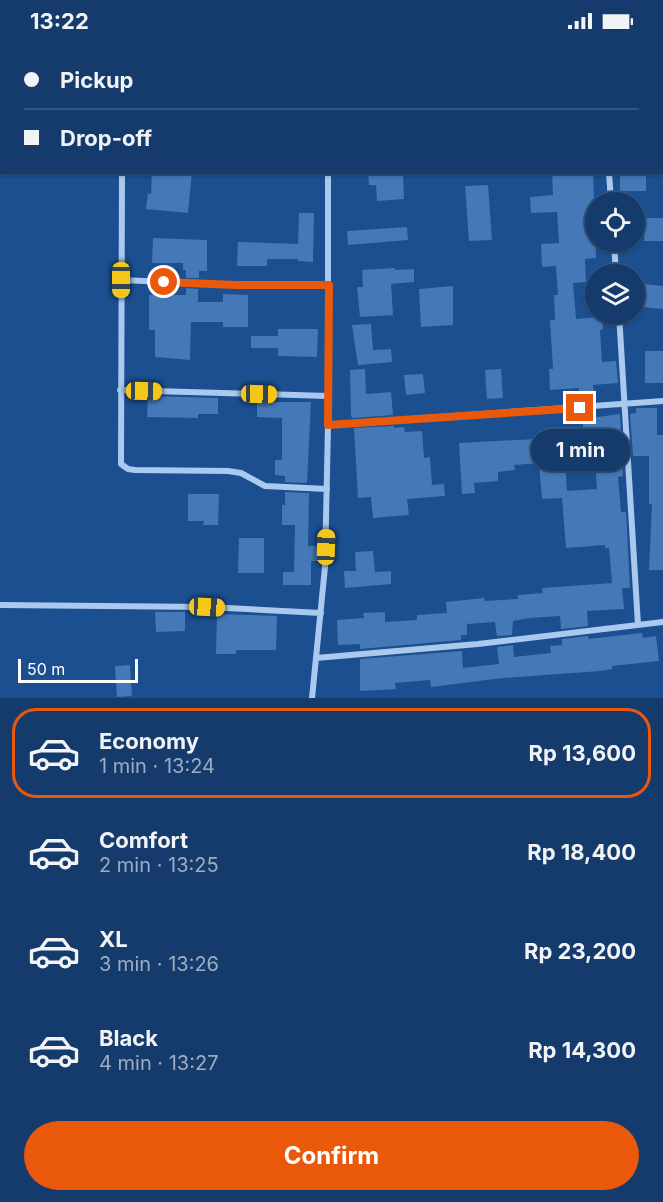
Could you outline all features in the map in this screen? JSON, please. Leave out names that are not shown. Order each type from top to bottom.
[{"type":"street","points":[[122,174],[120,459],[124,467],[128,470],[228,471],[241,473],[265,486],[327,489]]},
{"type":"street","points":[[312,698],[325,567],[328,425],[328,174]]},
{"type":"street","points":[[609,174],[610,192]]},
{"type":"street","points":[[121,280],[236,285],[329,285]]},
{"type":"street","points":[[620,324],[638,625]]},
{"type":"street","points":[[120,390],[328,396]]},
{"type":"street","points":[[328,425],[663,401]]},
{"type":"street","points":[[0,605],[207,607],[321,613]]},
{"type":"street","points":[[316,658],[478,644],[663,622]]},
{"type":"building","points":[[152,174],[192,174],[188,213],[146,209],[148,193],[151,194]]},
{"type":"building","points":[[368,174],[403,174],[404,199],[377,201],[376,185],[369,185]]},
{"type":"building","points":[[552,174],[593,174],[594,192],[585,192],[585,252],[596,252],[596,258],[585,259],[585,282],[573,283],[576,319],[585,318],[585,324],[603,324],[603,329],[600,330],[602,362],[616,361],[618,383],[593,385],[594,393],[579,394],[579,388],[550,390],[549,369],[553,369],[550,320],[555,320],[554,295],[558,295],[556,266],[542,267],[541,244],[559,243],[557,212],[531,213],[530,197],[553,195]]},
{"type":"building","points":[[620,174],[646,174],[646,191],[620,191]]},
{"type":"building","points":[[488,185],[492,240],[469,241],[465,186]]},
{"type":"building","points":[[299,213],[314,213],[313,262],[298,261],[298,259],[267,259],[267,266],[237,266],[238,242],[298,244]]},
{"type":"building","points":[[645,218],[663,218],[663,241],[645,241]]},
{"type":"building","points":[[407,227],[408,240],[348,245],[347,231]]},
{"type":"building","points":[[153,238],[207,240],[207,271],[199,271],[199,278],[186,278],[183,263],[152,263]]},
{"type":"building","points":[[395,268],[395,270],[414,269],[414,282],[391,284],[393,315],[360,317],[357,287],[363,287],[362,270]]},
{"type":"building","points":[[645,284],[663,286],[663,309],[645,307]]},
{"type":"building","points":[[453,286],[453,325],[421,327],[419,289]]},
{"type":"building","points":[[186,288],[198,289],[198,302],[223,302],[223,294],[248,295],[248,327],[223,327],[223,322],[191,322],[190,360],[155,357],[155,330],[149,330],[149,295],[186,295]]},
{"type":"building","points":[[371,324],[373,350],[391,349],[392,362],[358,365],[352,325]]},
{"type":"building","points":[[278,329],[318,329],[317,357],[278,356],[278,348],[251,348],[251,336],[278,336]]},
{"type":"building","points":[[645,351],[663,351],[663,383],[645,383]]},
{"type":"building","points":[[365,369],[366,394],[391,392],[393,415],[353,418],[351,416],[350,370]]},
{"type":"building","points":[[501,369],[503,398],[487,399],[485,370]]},
{"type":"building","points":[[423,374],[425,393],[406,395],[404,375]]},
{"type":"building","points":[[148,396],[218,398],[218,414],[198,414],[198,418],[147,417]]},
{"type":"building","points":[[257,402],[311,402],[307,483],[285,482],[285,476],[275,475],[275,460],[282,460],[282,418],[257,417]]},
{"type":"building","points":[[636,408],[657,408],[657,435],[663,435],[663,570],[649,570],[652,504],[649,504],[649,456],[633,456],[630,414],[636,413]]},
{"type":"building","points":[[620,414],[623,476],[618,477],[621,512],[626,512],[630,588],[622,588],[624,609],[587,611],[588,626],[561,629],[560,616],[529,618],[513,621],[512,635],[497,636],[495,622],[467,624],[467,635],[461,635],[461,640],[360,649],[360,644],[338,645],[337,620],[364,618],[363,613],[385,612],[385,622],[417,620],[417,615],[447,613],[446,602],[484,598],[485,601],[518,599],[518,595],[543,593],[542,588],[612,583],[609,548],[605,548],[605,545],[566,548],[562,498],[542,499],[539,463],[514,465],[515,470],[498,472],[498,481],[474,483],[475,493],[462,494],[459,443],[536,439],[536,434],[583,431],[583,419]],"holes":[[[595,461],[597,489],[567,491],[565,463]]]},
{"type":"building","points":[[394,426],[394,428],[404,427],[405,432],[422,431],[424,458],[430,457],[432,485],[444,484],[445,496],[407,499],[409,515],[373,518],[371,497],[358,498],[354,428]]},
{"type":"building","points":[[285,492],[309,493],[308,546],[318,546],[318,561],[311,561],[311,585],[283,585],[283,572],[294,572],[295,525],[282,525],[282,505],[285,505]]},
{"type":"building","points":[[188,494],[219,494],[218,525],[203,525],[204,521],[188,521]]},
{"type":"building","points":[[239,538],[264,538],[264,573],[238,573]]},
{"type":"building","points":[[373,551],[375,572],[391,571],[391,584],[345,588],[344,571],[356,571],[355,552]]},
{"type":"building","points":[[155,612],[185,612],[185,631],[156,632]]},
{"type":"building","points":[[217,614],[277,616],[276,650],[236,650],[236,654],[216,654]]},
{"type":"building","points":[[642,633],[643,638],[656,636],[659,661],[612,666],[612,669],[600,671],[503,678],[431,687],[430,680],[395,683],[396,689],[360,691],[360,659],[462,651],[463,668],[499,664],[497,647],[513,645],[514,657],[551,653],[550,646],[562,645],[562,639],[588,636],[589,639]]},
{"type":"building","points":[[130,665],[132,696],[117,697],[115,666]]},
{"type":"route","points":[[164,282],[329,285],[328,425],[580,408]]}]
